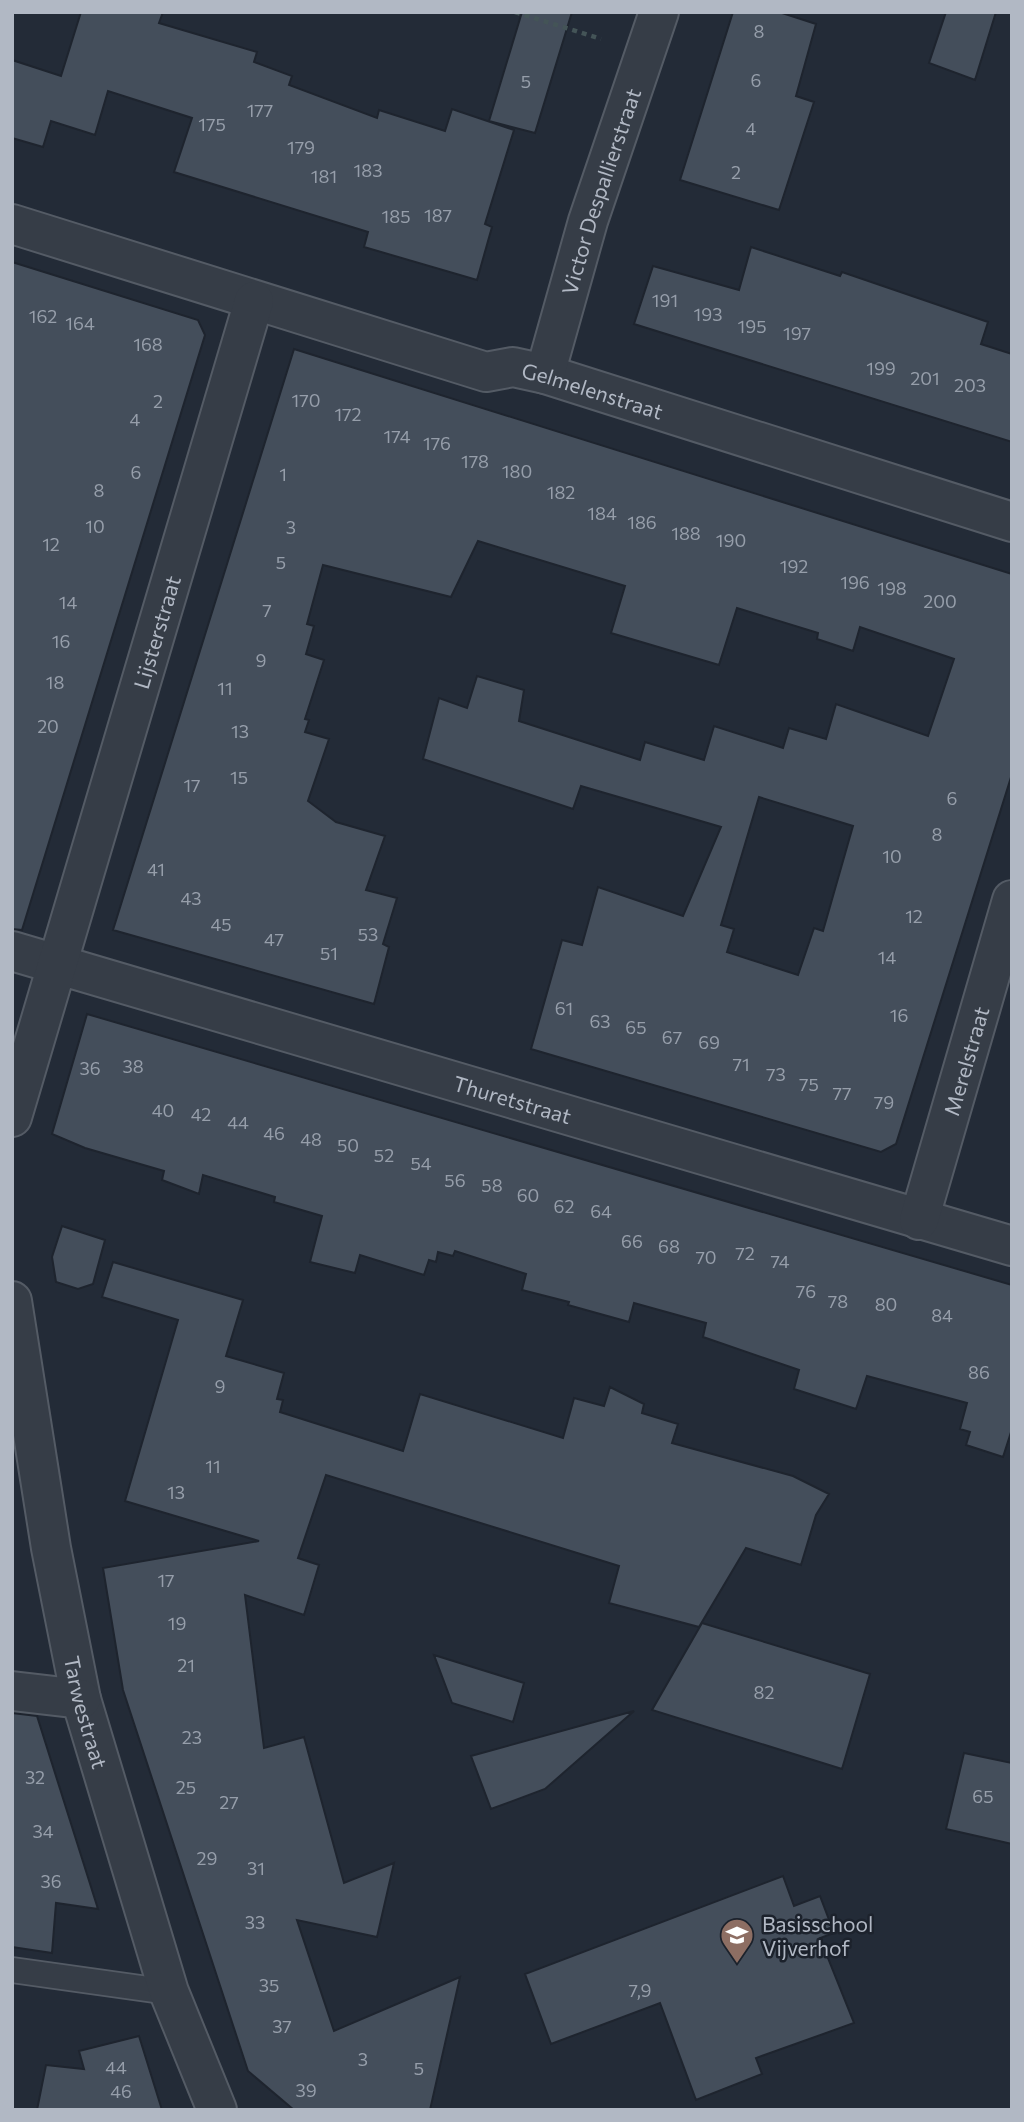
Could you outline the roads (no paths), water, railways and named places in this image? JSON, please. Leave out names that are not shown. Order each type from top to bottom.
[{"type":"street","name":"Victor Despallierstraat","points":[[545,374],[588,221],[659,12]]},
{"type":"street","name":"Gelmelenstraat","points":[[12,224],[254,302],[486,372],[513,367],[545,374],[1012,522]]},
{"type":"street","name":"Lijsterstraat","points":[[56,963],[254,302]]},
{"type":"street","name":"Merelstraat","points":[[919,1220],[1012,900]]},
{"type":"street","name":"Thuretstraat","points":[[12,951],[1012,1246]]},
{"type":"street","points":[[12,1117],[56,963]]},
{"type":"street","name":"Tarwestraat","points":[[12,1301],[51,1548],[81,1699],[169,1992],[217,2110]]},
{"type":"street","points":[[12,1691],[81,1699]]},
{"type":"lane","points":[[12,1970],[169,1992]]},
{"type":"place","name":"Basisschool Vijverhof","points":[[737,1965]]}]
